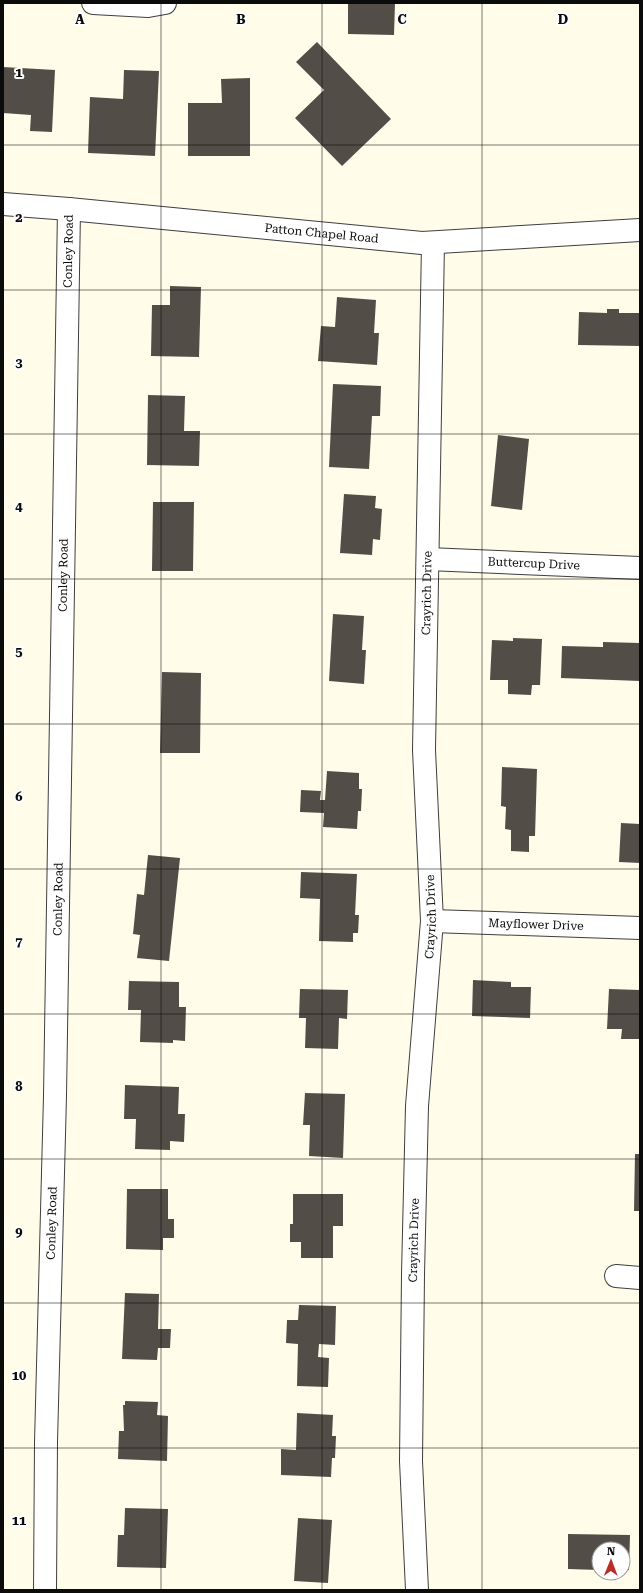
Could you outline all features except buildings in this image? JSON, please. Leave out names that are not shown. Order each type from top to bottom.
[{"type":"street","points":[[93,3],[148,6],[165,3]]},
{"type":"street","name":"Patton Chapel Road","points":[[3,204],[69,209],[405,242],[433,243],[640,230]]},
{"type":"street","name":"Conley Road","points":[[45,1590],[46,1442],[55,1088],[69,209]]},
{"type":"street","name":"Crayrich Drive","points":[[417,1590],[411,1461],[413,1274],[417,1106],[432,921],[424,750],[433,243]]},
{"type":"street","name":"Buttercup Drive","points":[[428,559],[640,568]]},
{"type":"street","name":"Mayflower Drive","points":[[432,921],[640,928]]},
{"type":"street","points":[[616,1276],[640,1278]]}]
